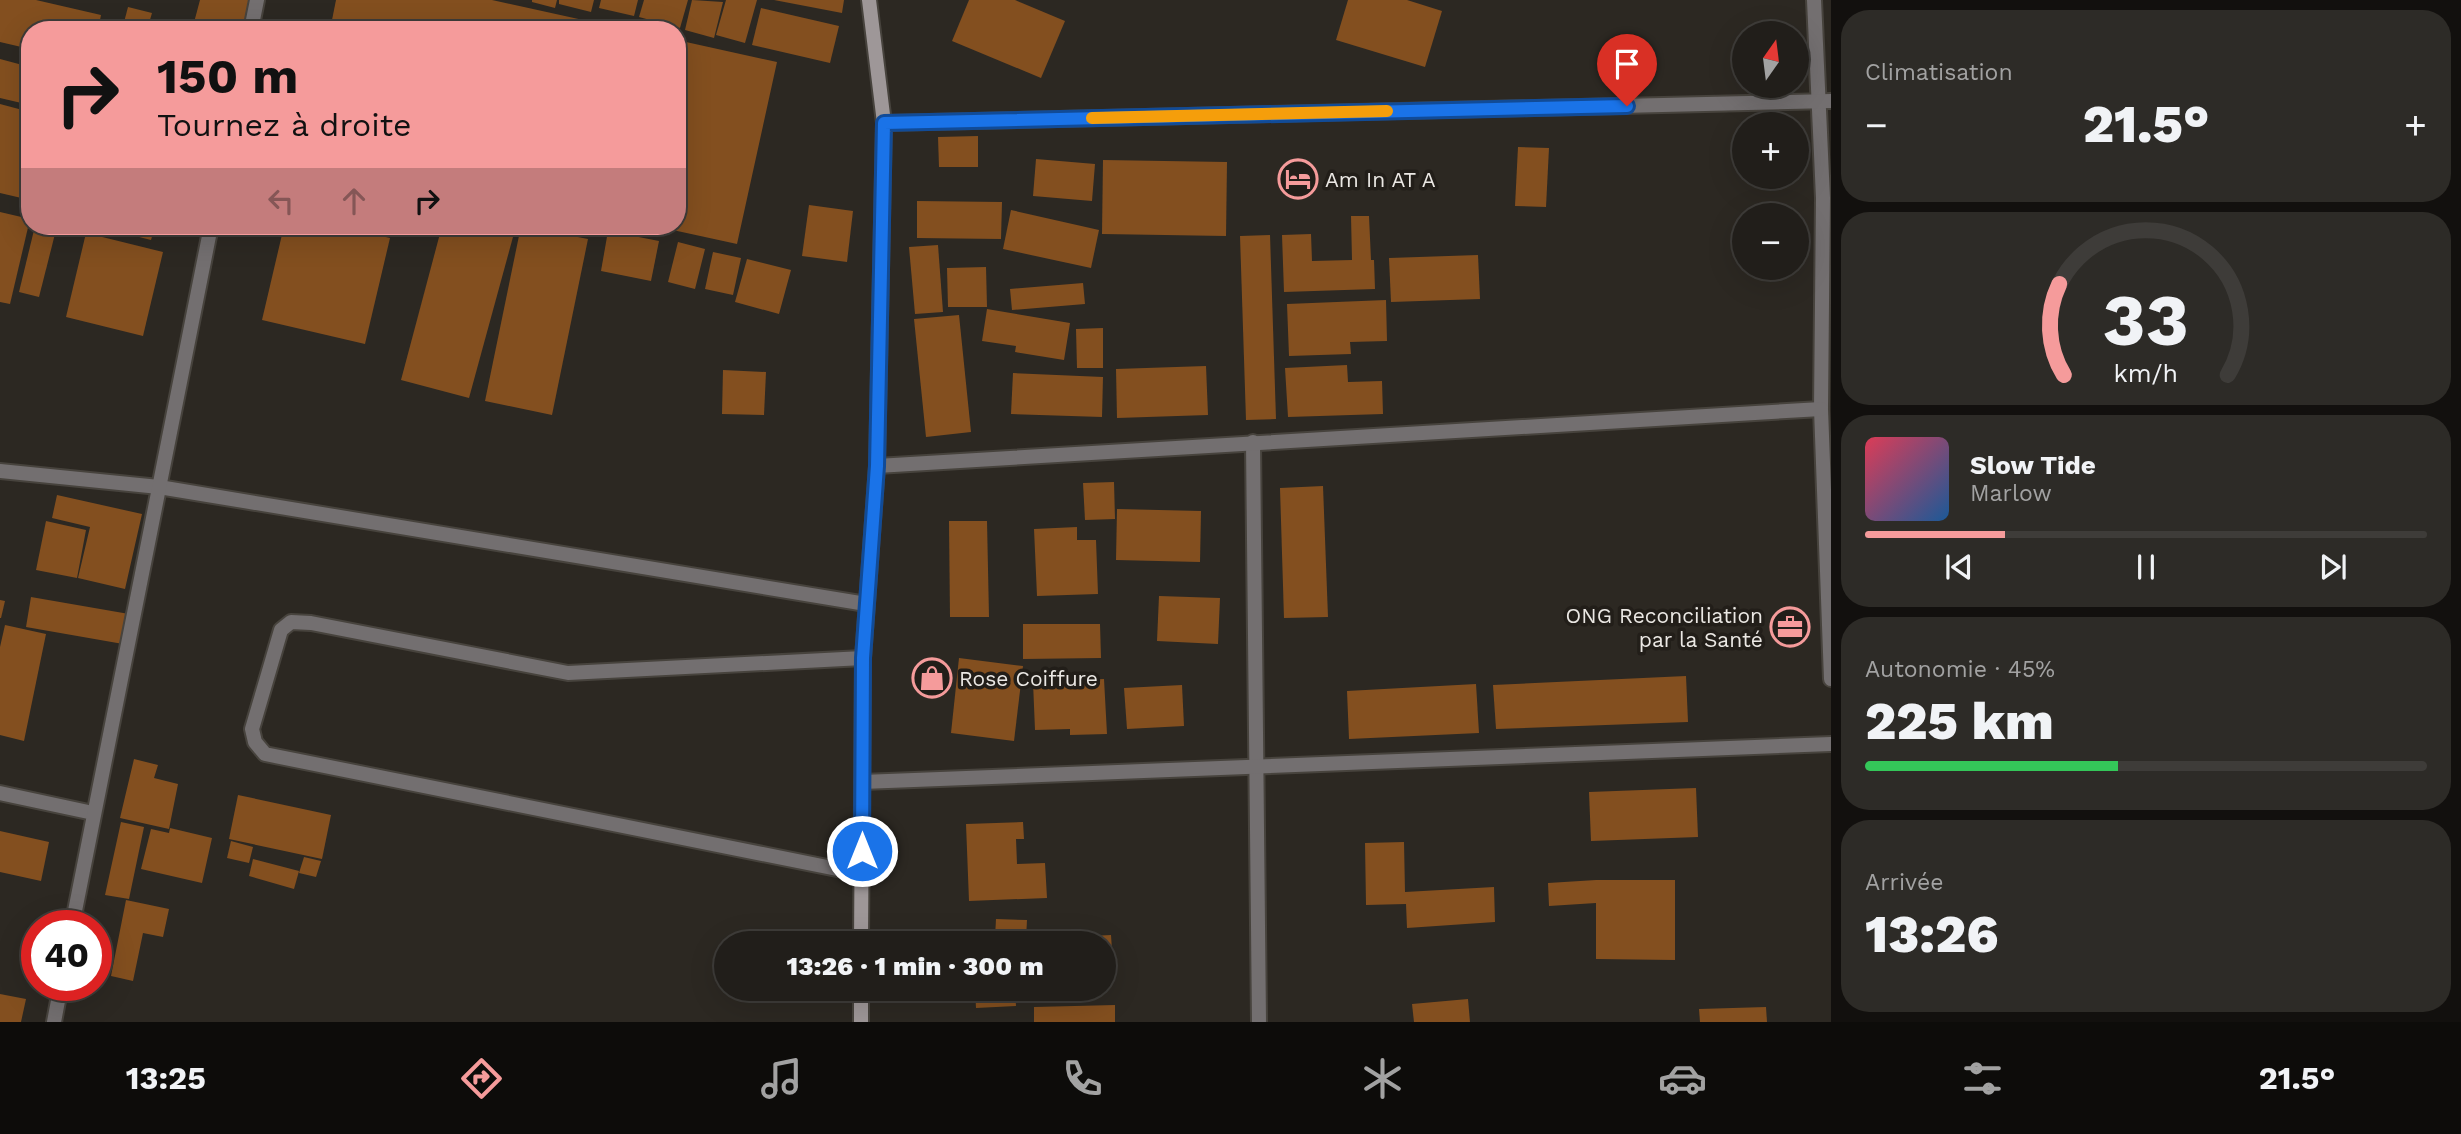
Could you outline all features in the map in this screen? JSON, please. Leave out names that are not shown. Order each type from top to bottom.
[{"type":"street","points":[[253,21],[257,0]]},
{"type":"street","points":[[861,931],[863,658],[877,466],[884,123],[869,0]]},
{"type":"street","points":[[1814,0],[1825,101],[1827,200],[1821,409],[1827,447],[1831,678]]},
{"type":"street","points":[[884,123],[1825,101]]},
{"type":"street","points":[[75,910],[209,235]]},
{"type":"street","points":[[877,466],[1821,409]]},
{"type":"street","points":[[1253,442],[1259,1022]]},
{"type":"street","points":[[0,471],[159,487],[866,604]]},
{"type":"street","points":[[862,874],[265,754],[251,729],[281,630],[290,622],[311,623],[568,673],[863,658]]},
{"type":"street","points":[[862,782],[1831,744]]},
{"type":"street","points":[[0,793],[93,813]]},
{"type":"street","points":[[54,1022],[58,1001]]},
{"type":"street","points":[[861,1001],[861,1022]]},
{"type":"building","points":[[0,0],[36,0],[101,15],[100,21],[21,21],[21,47],[0,42]]},
{"type":"building","points":[[200,0],[250,0],[245,21],[194,21]]},
{"type":"building","points":[[336,0],[492,0],[588,21],[332,21]]},
{"type":"building","points":[[532,0],[557,0],[555,8]]},
{"type":"building","points":[[559,0],[594,0],[591,12],[559,4]]},
{"type":"building","points":[[601,0],[638,0],[634,16],[599,8]]},
{"type":"building","points":[[644,0],[688,0],[682,21],[654,21],[639,17]]},
{"type":"building","points":[[692,0],[723,2],[714,38],[686,30]]},
{"type":"building","points":[[726,0],[757,0],[745,43],[716,35]]},
{"type":"building","points":[[774,0],[844,0],[842,13]]},
{"type":"building","points":[[969,0],[1015,0],[1065,21],[1041,78],[952,41]]},
{"type":"building","points":[[1348,0],[1407,0],[1442,11],[1425,67],[1336,40]]},
{"type":"building","points":[[128,7],[152,13],[150,21],[124,21]]},
{"type":"building","points":[[761,8],[839,26],[830,63],[752,45]]},
{"type":"building","points":[[686,42],[777,62],[737,244],[686,233]]},
{"type":"building","points":[[0,59],[21,65],[21,103],[0,98]]},
{"type":"building","points":[[0,104],[21,110],[21,198],[0,193]]},
{"type":"building","points":[[978,136],[978,167],[939,167],[938,137]]},
{"type":"building","points":[[1518,147],[1549,148],[1546,207],[1515,206]]},
{"type":"building","points":[[1036,159],[1095,164],[1092,201],[1033,196]]},
{"type":"building","points":[[1103,160],[1227,162],[1226,236],[1102,234]]},
{"type":"building","points":[[917,201],[1002,202],[1001,239],[917,238]]},
{"type":"building","points":[[809,205],[853,211],[847,262],[802,256]]},
{"type":"building","points":[[1011,210],[1099,230],[1091,268],[1003,249]]},
{"type":"building","points":[[0,212],[21,217],[21,235],[26,235],[10,304],[0,302]]},
{"type":"building","points":[[1351,216],[1369,216],[1375,289],[1284,292],[1282,235],[1311,234],[1312,261],[1352,260]]},
{"type":"building","points":[[33,235],[55,235],[39,297],[19,292]]},
{"type":"building","points":[[86,235],[163,252],[143,336],[66,317]]},
{"type":"building","points":[[131,235],[152,235],[151,240]]},
{"type":"building","points":[[282,235],[377,235],[390,238],[365,344],[262,320]]},
{"type":"building","points":[[440,235],[514,235],[469,398],[401,380]]},
{"type":"building","points":[[519,235],[567,235],[588,239],[552,415],[485,401]]},
{"type":"building","points":[[607,235],[628,235],[659,241],[651,281],[601,271]]},
{"type":"building","points":[[1270,235],[1276,419],[1246,420],[1240,236]]},
{"type":"building","points":[[678,242],[705,249],[695,289],[668,282]]},
{"type":"building","points":[[938,245],[943,312],[915,314],[909,247]]},
{"type":"building","points":[[713,252],[741,258],[733,295],[705,289]]},
{"type":"building","points":[[1478,255],[1480,299],[1391,302],[1389,258]]},
{"type":"building","points":[[747,259],[791,270],[779,314],[735,302]]},
{"type":"building","points":[[986,267],[987,307],[948,307],[947,268]]},
{"type":"building","points":[[1083,283],[1085,304],[1012,310],[1010,289]]},
{"type":"building","points":[[1386,300],[1387,341],[1350,342],[1351,354],[1289,356],[1287,304]]},
{"type":"building","points":[[987,309],[1070,323],[1064,360],[1015,352],[1016,346],[982,341]]},
{"type":"building","points":[[959,315],[971,432],[926,437],[914,319]]},
{"type":"building","points":[[1103,328],[1103,368],[1077,368],[1076,329]]},
{"type":"building","points":[[1347,365],[1348,382],[1382,381],[1383,414],[1288,417],[1285,368]]},
{"type":"building","points":[[1206,366],[1208,415],[1117,418],[1116,369]]},
{"type":"building","points":[[723,370],[766,372],[764,415],[722,414]]},
{"type":"building","points":[[1013,373],[1103,377],[1102,417],[1011,414]]},
{"type":"building","points":[[1114,482],[1115,519],[1085,520],[1083,483]]},
{"type":"building","points":[[1323,486],[1328,617],[1284,618],[1280,488]]},
{"type":"building","points":[[57,495],[142,514],[125,589],[78,578],[90,527],[52,518]]},
{"type":"building","points":[[1117,509],[1201,511],[1200,562],[1116,560]]},
{"type":"building","points":[[46,521],[86,530],[77,578],[36,570]]},
{"type":"building","points":[[949,521],[987,521],[989,617],[950,617]]},
{"type":"building","points":[[1077,527],[1077,540],[1096,540],[1098,594],[1037,596],[1034,529]]},
{"type":"building","points":[[1159,596],[1220,598],[1218,644],[1157,641]]},
{"type":"building","points":[[31,597],[129,614],[123,644],[26,627]]},
{"type":"building","points":[[0,600],[5,601],[1,618],[0,618]]},
{"type":"building","points":[[1023,624],[1100,624],[1101,658],[1023,659]]},
{"type":"building","points":[[5,625],[46,634],[24,741],[0,735],[0,647]]},
{"type":"building","points":[[959,658],[1023,666],[1014,741],[951,733]]},
{"type":"building","points":[[1686,676],[1688,722],[1496,729],[1493,685]]},
{"type":"building","points":[[1104,679],[1107,734],[1070,735],[1070,729],[1035,730],[1033,682]]},
{"type":"building","points":[[1476,684],[1479,733],[1349,739],[1347,691]]},
{"type":"building","points":[[1182,685],[1184,726],[1127,729],[1124,688]]},
{"type":"building","points":[[134,759],[158,765],[154,778],[178,784],[169,829],[120,818]]},
{"type":"building","points":[[1696,788],[1698,837],[1591,841],[1589,792]]},
{"type":"building","points":[[238,795],[331,815],[322,859],[229,839]]},
{"type":"building","points":[[121,822],[144,827],[129,899],[105,895]]},
{"type":"building","points":[[1023,822],[1024,839],[1016,839],[1017,864],[1045,863],[1047,898],[969,901],[966,824]]},
{"type":"building","points":[[170,828],[212,838],[202,883],[141,869],[151,829],[169,833]]},
{"type":"building","points":[[0,831],[49,842],[41,881],[0,872]]},
{"type":"building","points":[[231,841],[253,847],[249,863],[227,858]]},
{"type":"building","points":[[1404,842],[1405,892],[1494,887],[1495,922],[1407,928],[1406,904],[1366,905],[1365,843]]},
{"type":"building","points":[[304,857],[321,861],[316,877],[299,873]]},
{"type":"building","points":[[253,859],[299,871],[294,889],[249,876]]},
{"type":"building","points":[[1675,880],[1675,960],[1596,959],[1596,903],[1549,906],[1548,883]]},
{"type":"building","points":[[126,900],[169,909],[163,937],[143,933],[133,981],[112,976]]},
{"type":"building","points":[[996,919],[1027,920],[1026,931],[995,931]]},
{"type":"building","points":[[0,994],[26,1001],[21,1022],[0,1022]]},
{"type":"building","points":[[1468,999],[1470,1022],[1414,1022],[1412,1004]]},
{"type":"building","points":[[976,1001],[1016,1001],[1016,1006],[976,1008]]},
{"type":"building","points":[[1115,1005],[1115,1022],[1034,1022],[1034,1007]]},
{"type":"building","points":[[1766,1007],[1767,1022],[1700,1022],[1699,1009]]},
{"type":"slow traffic","points":[[1092,118],[1387,111]]},
{"type":"place","name":"Am In AT A","points":[[1298,179]]},
{"type":"place","name":"ONG Reconciliation par la Santé","points":[[1790,627]]},
{"type":"place","name":"Rose Coiffure","points":[[932,678]]},
{"type":"route","points":[[862,851],[863,658],[877,466],[884,123],[1627,106]]}]
